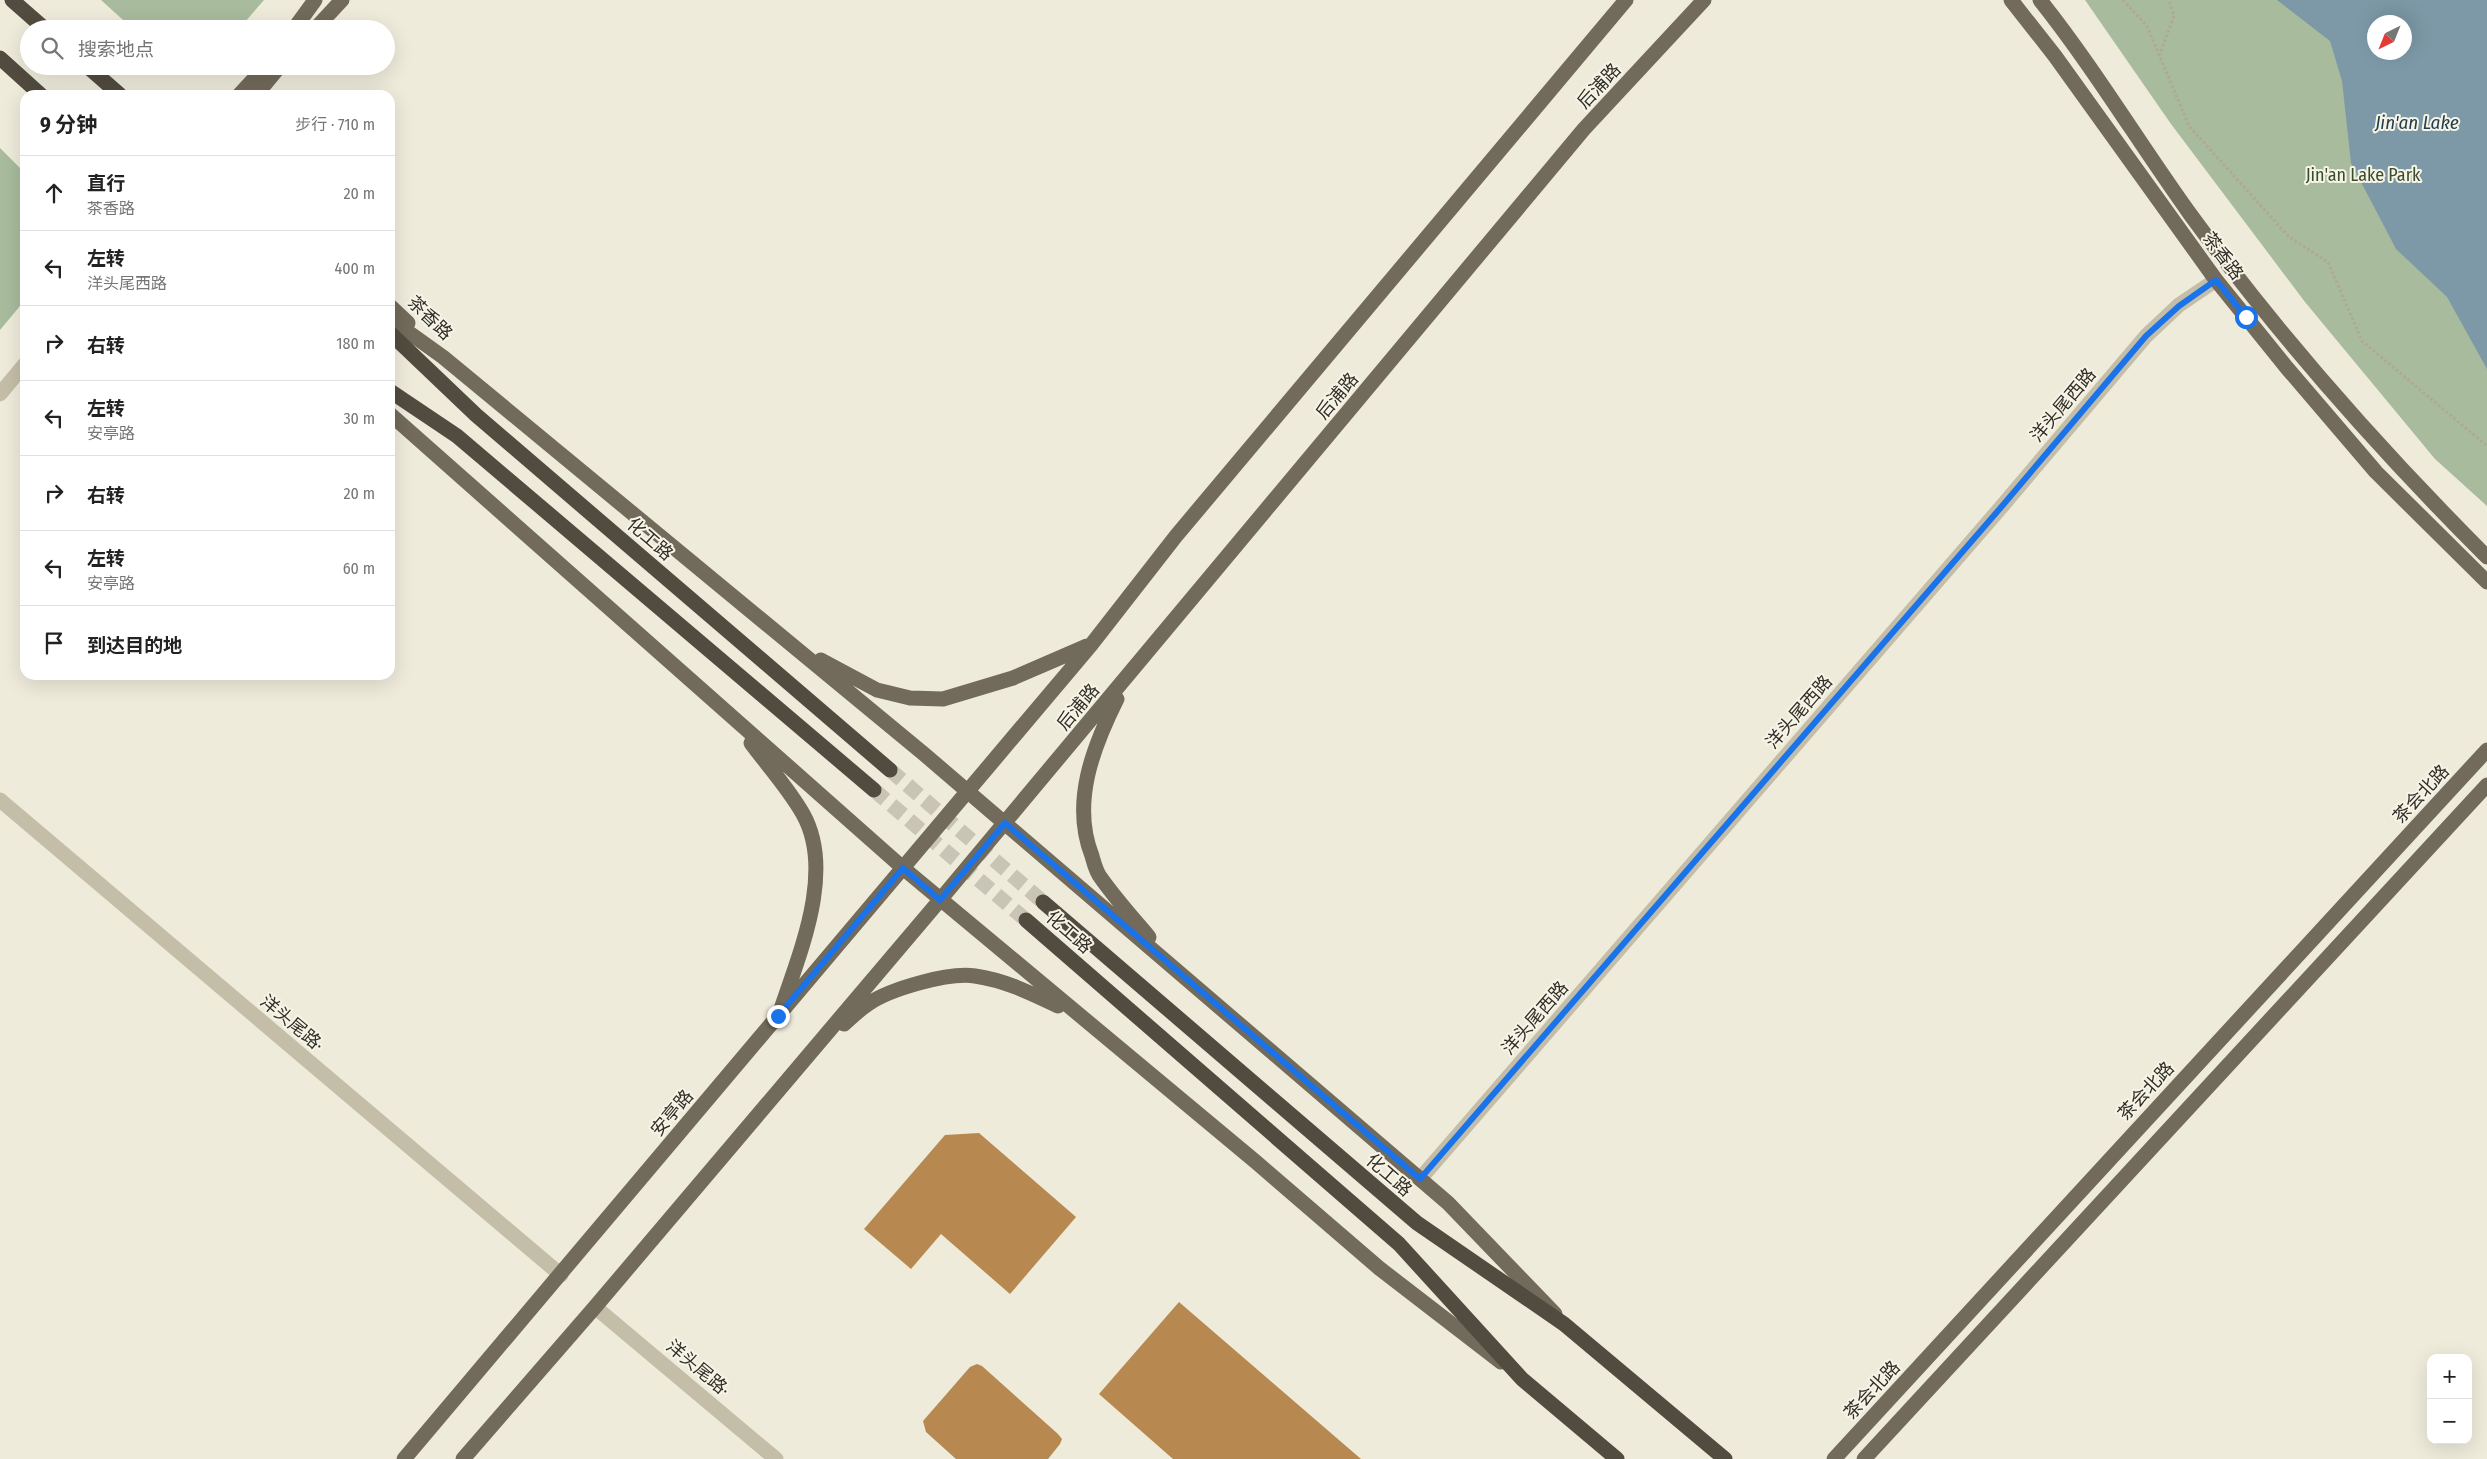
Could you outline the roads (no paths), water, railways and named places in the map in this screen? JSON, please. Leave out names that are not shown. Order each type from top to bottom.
[{"type":"highway","points":[[12,0],[35,20]]},
{"type":"highway","points":[[0,58],[35,90]]},
{"type":"highway","points":[[98,75],[114,90]]},
{"type":"highway","name":"化工路","points":[[395,338],[476,414],[890,770]]},
{"type":"highway","points":[[395,394],[457,436],[874,790]]},
{"type":"highway","name":"化工路","points":[[1043,902],[1417,1223],[1564,1324],[1725,1459]]},
{"type":"highway","name":"化工路","points":[[1026,920],[1399,1244],[1522,1378],[1616,1459]]},
{"type":"main road","points":[[301,20],[315,0]]},
{"type":"main road","points":[[323,20],[342,0]]},
{"type":"main road","name":"后浦路","points":[[968,791],[1091,645],[1176,536],[1626,0]]},
{"type":"main road","name":"后浦路","points":[[1005,823],[1584,129],[1704,0]]},
{"type":"main road","name":"茶香路","points":[[2011,0],[2056,56],[2216,280],[2287,368],[2376,472],[2487,582]]},
{"type":"main road","name":"茶香路","points":[[2040,0],[2066,34],[2190,214],[2289,341],[2384,449],[2487,557]]},
{"type":"main road","points":[[244,90],[258,75]]},
{"type":"main road","points":[[260,90],[273,75]]},
{"type":"main road","name":"茶香路","points":[[395,311],[443,357]]},
{"type":"main road","points":[[395,323],[443,357],[792,644],[1174,967],[1448,1203],[1564,1324]]},
{"type":"main road","points":[[395,418],[734,720],[940,900],[1256,1162],[1379,1268],[1522,1378]]},
{"type":"main road","points":[[792,644],[877,690],[910,698],[943,699],[1013,678],[1091,645]]},
{"type":"main road","points":[[1128,677],[1100,733],[1091,761],[1084,794],[1083,823],[1099,876],[1174,967]]},
{"type":"main road","points":[[734,720],[803,814],[815,847],[816,875],[811,908],[803,942],[778,1016]]},
{"type":"main road","name":"茶会北路","points":[[1834,1459],[2487,750]]},
{"type":"main road","points":[[1864,1459],[2487,785]]},
{"type":"main road","name":"安亭路","points":[[404,1459],[968,791]]},
{"type":"main road","points":[[462,1459],[596,1307],[1005,823]]},
{"type":"main road","points":[[815,1047],[869,1003],[897,990],[933,979],[974,976],[1018,987],[1079,1016]]},
{"type":"street","name":"洋头尾西路","points":[[1420,1179],[2003,505],[2146,336],[2179,306],[2216,280]]},
{"type":"street","points":[[0,394],[20,370]]},
{"type":"street","name":"洋头尾路·","points":[[0,800],[561,1275]]},
{"type":"street","name":"洋头尾路·","points":[[596,1307],[776,1459]]},
{"type":"water","name":"Jin'an Lake","points":[[2277,0],[2487,0],[2487,369],[2447,297],[2396,249],[2351,163],[2342,81],[2330,41]]},
{"type":"tunnel","points":[[890,770],[1043,902]]},
{"type":"tunnel","points":[[874,790],[1026,920]]},
{"type":"park label","name":"Jin'an Lake Park","points":[[2363,175]]}]
